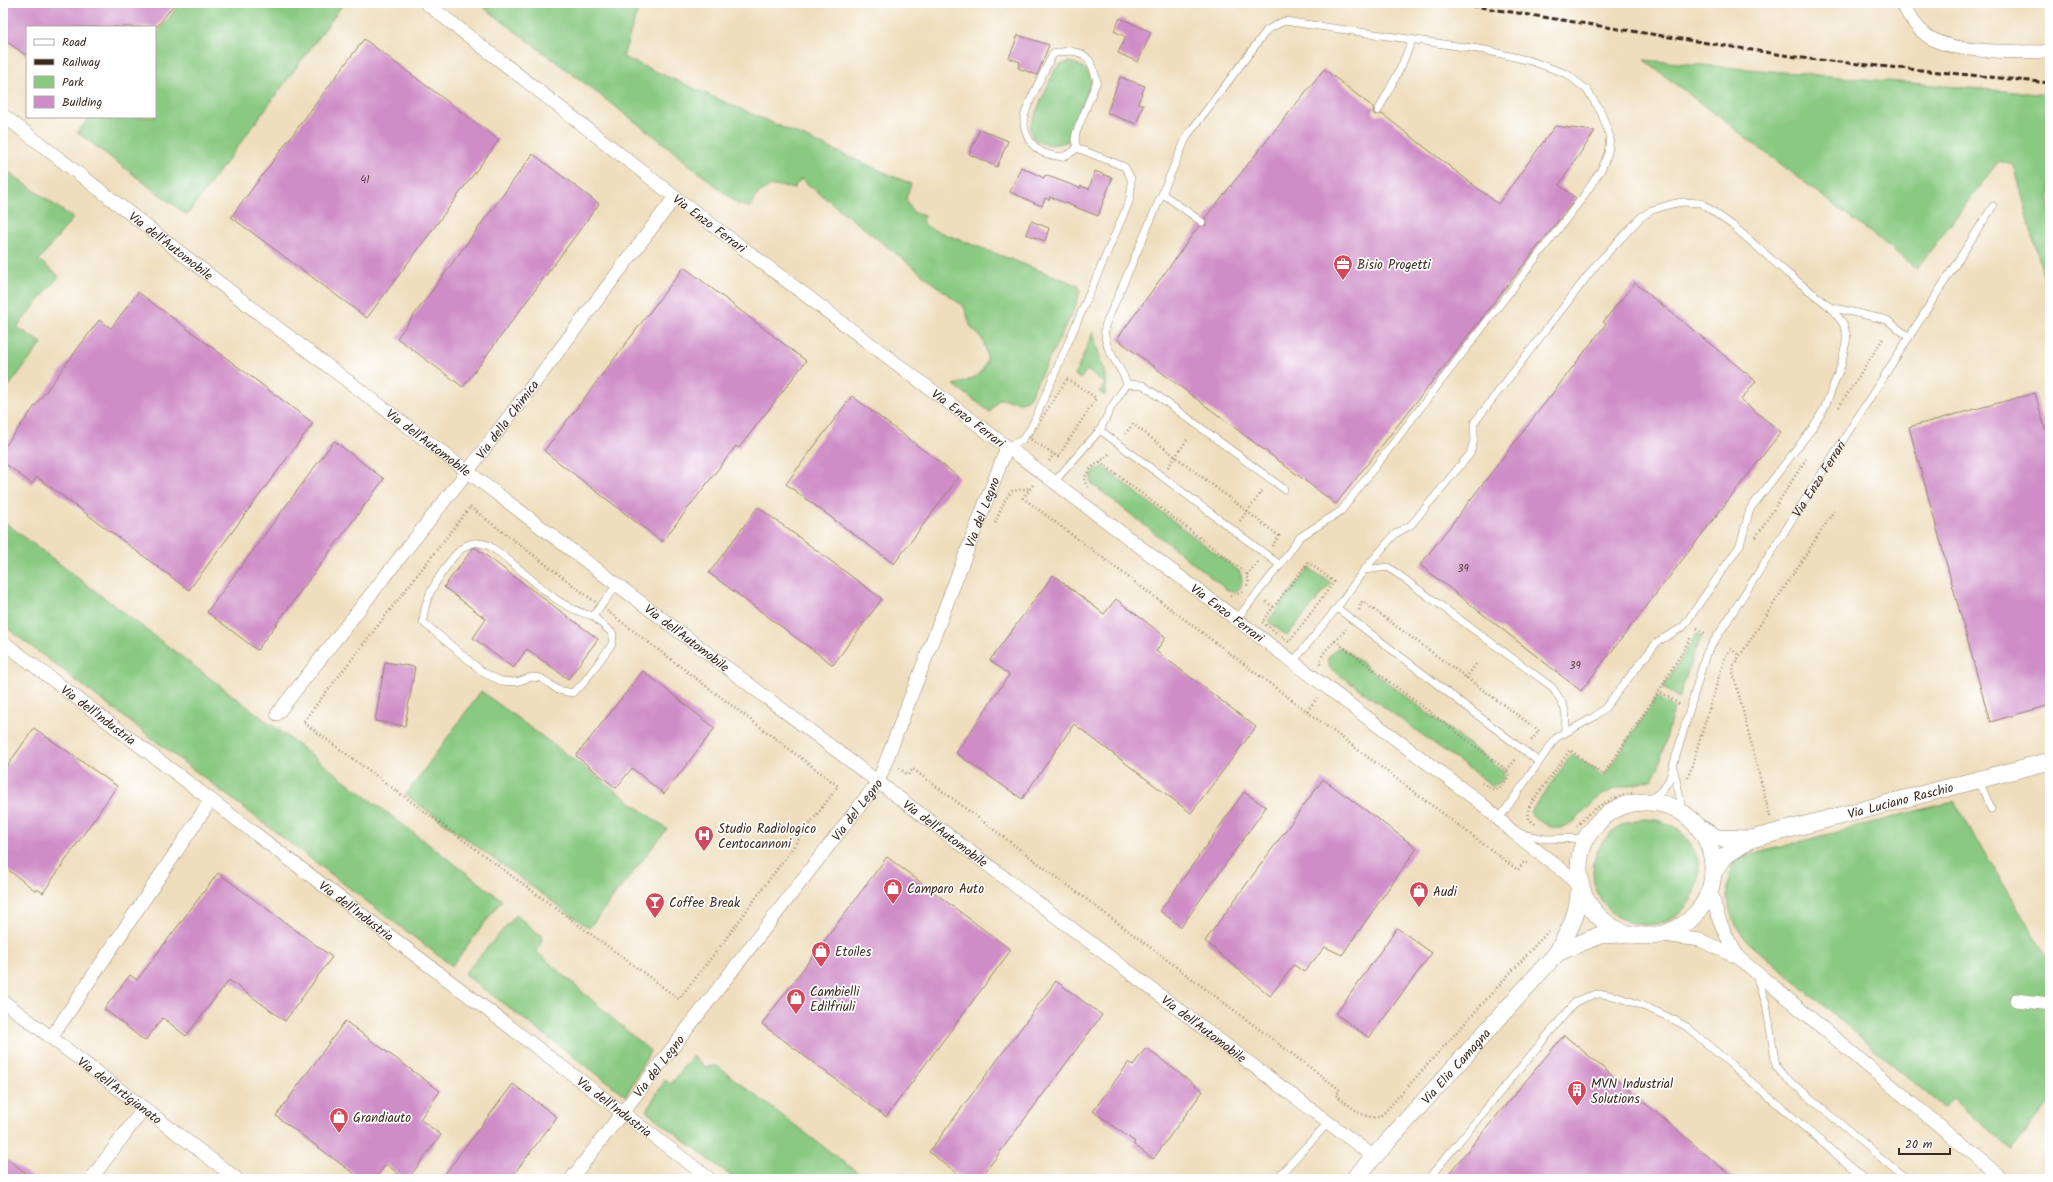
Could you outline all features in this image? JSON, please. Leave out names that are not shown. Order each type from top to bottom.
[{"type":"street","name":"Via Enzo Ferrari","points":[[426,3],[675,197],[1482,804],[1513,832],[1550,860],[1579,887]]},
{"type":"street","points":[[1902,3],[1919,29],[1927,36],[1955,47],[1976,50],[2050,52]]},
{"type":"street","name":"Via dell'Automobile","points":[[3,115],[279,329],[467,472],[1374,1157]]},
{"type":"street","name":"Via della Chimica","points":[[277,714],[467,472],[675,197]]},
{"type":"street","name":"Via del Legno","points":[[571,1179],[878,782],[1007,447]]},
{"type":"street","name":"Via dell'Industria","points":[[3,642],[710,1179]]},
{"type":"street","name":"Via Luciano Raschio","points":[[1751,839],[1724,856],[1712,881],[1704,903],[1692,919],[1676,930],[1663,935],[1636,936],[1623,934],[1605,923],[1594,913],[1579,887],[1580,833],[1595,824],[1609,812],[1640,796],[1663,803],[1683,812],[1700,828],[1716,838],[1751,839],[2050,762]]},
{"type":"street","points":[[52,1038],[211,800]]},
{"type":"street","name":"Via Luciano Raschio","points":[[1700,828],[1708,842],[1712,857],[1712,881]]},
{"type":"street","points":[[1712,881],[1716,913],[1724,934],[1744,962]]},
{"type":"street","name":"Via Elio Camagna","points":[[1354,1179],[1557,954],[1574,920],[1579,901],[1579,887]]},
{"type":"street","name":"Via Elio Camagna","points":[[1557,954],[1600,935],[1623,934]]},
{"type":"street","points":[[1663,935],[1700,940],[1744,962],[2003,1179]]},
{"type":"street","points":[[2016,1000],[2050,1004]]},
{"type":"street","name":"Via dell'Artigianato","points":[[3,1001],[237,1179]]},
{"type":"street","points":[[92,1179],[144,1108]]},
{"type":"lane","points":[[1054,482],[1100,430],[1112,406],[1127,384],[1124,373],[1106,346],[1104,337],[1106,326],[1187,136],[1267,30],[1284,21],[1506,54],[1566,74],[1586,90],[1601,112],[1610,137],[1608,153],[1602,170],[1583,197],[1341,511],[1300,537],[1280,565],[1236,620]]},
{"type":"lane","points":[[1378,111],[1401,67],[1412,40]]},
{"type":"lane","points":[[1068,50],[1081,54],[1089,60],[1096,81],[1076,133],[1075,140],[1077,148],[1068,156],[1057,156],[1041,152],[1033,145],[1025,133],[1024,117],[1053,54],[1068,50]]},
{"type":"lane","points":[[1007,447],[1022,440],[1032,426],[1129,202],[1131,179],[1125,167],[1077,148]]},
{"type":"lane","points":[[1163,194],[1202,222]]},
{"type":"lane","points":[[1293,662],[1337,608],[1364,570],[1395,534],[1411,525],[1470,454],[1474,440],[1474,423],[1478,417],[1596,265],[1640,218],[1652,210],[1682,202],[1701,203],[1732,226],[1830,307],[1843,323],[1847,337],[1841,366],[1833,388],[1824,409],[1811,430],[1750,509],[1740,545],[1732,559],[1683,627],[1657,642],[1605,708],[1594,717],[1556,738],[1499,819]]},
{"type":"lane","name":"Via Enzo Ferrari","points":[[1640,796],[1656,795],[1663,789],[1669,780],[1706,654],[1993,206]]},
{"type":"lane","points":[[1830,307],[1887,320],[1909,337]]},
{"type":"lane","points":[[1127,384],[1143,384],[1284,489]]},
{"type":"lane","points":[[1100,430],[1280,565]]},
{"type":"lane","points":[[474,543],[489,546],[552,595],[580,613],[593,616],[613,634],[612,644],[582,685],[572,694],[558,690],[541,678],[532,677],[516,682],[501,681],[489,676],[423,622],[424,610],[432,587],[452,558],[466,546],[474,543]]},
{"type":"lane","points":[[1364,570],[1388,567],[1552,687],[1564,704],[1567,720],[1564,733]]},
{"type":"lane","points":[[593,616],[617,585]]},
{"type":"lane","points":[[1337,608],[1539,762]]},
{"type":"lane","name":"Via Enzo Ferrari","points":[[1674,764],[1677,789],[1683,812]]},
{"type":"lane","points":[[1979,780],[1991,809]]},
{"type":"lane","points":[[1513,832],[1546,838],[1580,833]]},
{"type":"lane","points":[[1744,962],[1758,980],[1765,998],[1776,1066],[1782,1074],[1906,1179]]},
{"type":"lane","points":[[1428,1179],[1575,1002],[1584,997],[1598,994],[1611,995],[1672,1018],[1687,1027],[1865,1179]]},
{"type":"lane","points":[[1276,1179],[1328,1123]]},
{"type":"path","points":[[1838,409],[1884,337]]},
{"type":"path","points":[[1067,379],[1096,398],[1058,457],[1029,438],[1067,379]]},
{"type":"path","points":[[1123,437],[1134,424],[1279,536],[1274,544]]},
{"type":"path","points":[[1168,467],[1187,440]]},
{"type":"path","points":[[1093,491],[1084,481],[1086,474],[1089,468],[1100,462],[1112,450]]},
{"type":"path","points":[[1753,541],[1808,456]]},
{"type":"path","points":[[1100,462],[1247,576]]},
{"type":"path","points":[[1240,522],[1271,480]]},
{"type":"path","points":[[993,529],[1005,500],[1012,491],[1031,488],[1023,498],[1518,870],[1524,862],[1531,866]]},
{"type":"path","points":[[470,507],[602,606],[838,786],[719,948],[678,999],[303,722],[470,507]]},
{"type":"path","points":[[1769,819],[1771,815],[1733,672],[1734,665],[1834,511]]},
{"type":"path","points":[[1308,562],[1334,582],[1289,642],[1262,622],[1308,562]]},
{"type":"path","points":[[1224,591],[1230,596],[1241,593],[1246,587],[1248,580],[1247,576],[1257,564]]},
{"type":"path","points":[[1358,611],[1362,601],[1539,731],[1532,739]]},
{"type":"path","points":[[1538,826],[1529,820],[1528,812],[1530,805],[1570,750],[1603,775],[1659,691],[1697,627],[1709,636]]},
{"type":"path","points":[[1324,669],[1320,665],[1320,659],[1335,640],[1340,638]]},
{"type":"path","points":[[1335,640],[1507,770],[1509,776],[1502,787],[1495,790],[1489,788],[1476,779]]},
{"type":"path","points":[[1686,785],[1725,657],[1731,649],[1740,656]]},
{"type":"path","points":[[1466,678],[1476,664]]},
{"type":"path","points":[[1659,691],[1682,706],[1684,702]]},
{"type":"path","points":[[897,763],[899,768],[908,775],[913,769],[1327,1080],[1340,1090],[1336,1095],[1364,1115],[1373,1117],[1382,1115],[1552,927]]},
{"type":"path","points":[[1507,770],[1513,764]]},
{"type":"path","points":[[1580,833],[1591,812],[1603,804],[1619,796],[1640,796]]},
{"type":"green space","points":[[180,3],[344,3],[187,215],[77,132],[89,118],[156,118],[156,36]]},
{"type":"green space","points":[[478,3],[640,3],[623,57],[911,184],[906,199],[913,212],[924,216],[923,222],[929,228],[1078,285],[1080,291],[1075,308],[1028,400],[1020,402],[999,399],[990,412],[954,385],[971,379],[977,375],[982,370],[987,357],[986,348],[982,339],[971,327],[964,307],[801,179],[793,189],[779,186],[767,188],[758,195],[750,207],[738,204],[662,142]]},
{"type":"green space","points":[[1644,60],[2050,95],[2050,302],[2014,165],[1998,162],[1917,268]]},
{"type":"green space","points":[[1071,62],[1084,68],[1089,74],[1091,81],[1068,141],[1059,144],[1042,143],[1033,139],[1030,130],[1031,124],[1055,69],[1062,64]]},
{"type":"green space","points":[[3,168],[73,218],[39,260],[59,276],[17,327],[42,343],[3,394]]},
{"type":"green space","points":[[1093,332],[1107,383],[1105,396],[1099,392],[1105,384],[1087,370],[1080,379],[1075,375]]},
{"type":"green space","points":[[1103,467],[1240,572],[1242,584],[1238,590],[1235,593],[1226,589],[1091,483],[1091,475],[1096,469]]},
{"type":"green space","points":[[3,521],[502,900],[452,966],[3,625]]},
{"type":"green space","points":[[1309,568],[1331,583],[1287,636],[1268,621]]},
{"type":"green space","points":[[1697,633],[1702,636],[1695,650],[1679,698],[1663,688]]},
{"type":"green space","points":[[1341,647],[1504,771],[1502,780],[1493,786],[1330,668],[1327,658],[1336,649]]},
{"type":"green space","points":[[481,691],[667,829],[589,928],[406,795]]},
{"type":"green space","points":[[1657,697],[1674,708],[1659,766],[1652,779],[1608,792],[1597,799],[1573,823],[1565,827],[1555,828],[1544,824],[1530,813],[1572,754],[1604,776]]},
{"type":"green space","points":[[1954,801],[2050,963],[2050,1102],[2011,1149],[1953,1098],[1944,1108],[1747,941],[1735,923],[1729,906],[1728,888],[1731,866],[1738,860],[1750,855]]},
{"type":"green space","points":[[1646,819],[1666,823],[1684,834],[1695,852],[1699,872],[1695,892],[1684,910],[1666,921],[1646,925],[1626,921],[1608,910],[1597,892],[1593,872],[1597,852],[1608,834],[1626,823]]},
{"type":"green space","points":[[516,915],[543,937],[537,952],[650,1051],[626,1096],[464,974]]},
{"type":"green space","points":[[692,1056],[705,1067],[717,1066],[866,1179],[740,1179],[732,1177],[646,1111],[665,1080],[671,1084]]},
{"type":"building","points":[[3,3],[175,3],[157,27],[26,26],[26,55],[3,39]]},
{"type":"building","points":[[1120,18],[1151,32],[1138,62],[1118,53],[1126,37],[1114,31]]},
{"type":"building","points":[[1018,35],[1049,45],[1037,75],[1018,68],[1020,62],[1009,58]]},
{"type":"building","points":[[364,39],[499,140],[367,318],[231,217]]},
{"type":"building","points":[[1324,69],[1374,108],[1373,112],[1375,115],[1382,114],[1498,204],[1555,126],[1595,131],[1559,185],[1576,198],[1336,504],[1117,339],[1199,226],[1206,225],[1205,218]]},
{"type":"building","points":[[1120,77],[1145,86],[1138,103],[1143,105],[1136,124],[1107,113]]},
{"type":"building","points":[[980,129],[1008,141],[997,167],[969,154]]},
{"type":"building","points":[[533,154],[599,204],[463,387],[397,338]]},
{"type":"building","points":[[1021,167],[1044,178],[1045,175],[1080,188],[1081,186],[1089,189],[1095,171],[1112,178],[1098,216],[1050,197],[1049,200],[1045,198],[1042,206],[1010,192]]},
{"type":"building","points":[[1031,221],[1049,228],[1045,241],[1026,234]]},
{"type":"building","points":[[684,267],[806,361],[739,448],[736,446],[662,542],[544,451]]},
{"type":"building","points":[[1635,283],[1756,381],[1741,400],[1781,432],[1581,691],[1420,565],[1606,324],[1603,322]]},
{"type":"building","points":[[138,292],[313,423],[189,590],[37,477],[32,484],[3,462],[3,449],[99,320],[111,328]]},
{"type":"building","points":[[2035,393],[2050,446],[2050,705],[1990,722],[1909,427]]},
{"type":"building","points":[[852,396],[959,477],[894,564],[786,484]]},
{"type":"building","points":[[334,441],[384,479],[257,650],[207,612]]},
{"type":"building","points":[[758,507],[882,599],[833,665],[709,573]]},
{"type":"building","points":[[473,548],[476,548],[598,639],[568,679],[527,649],[513,668],[473,638],[486,619],[444,587]]},
{"type":"building","points":[[1053,575],[1104,614],[1116,599],[1166,637],[1156,651],[1256,727],[1191,813],[1074,724],[1022,799],[956,753],[1009,675],[990,660]]},
{"type":"building","points":[[385,662],[415,667],[405,726],[375,721]]},
{"type":"building","points":[[643,671],[715,728],[664,794],[632,768],[616,788],[576,756]]},
{"type":"building","points":[[34,728],[117,786],[43,893],[37,889],[36,891],[3,866],[3,772]]},
{"type":"building","points":[[1323,779],[1417,848],[1342,955],[1325,947],[1304,972],[1294,965],[1270,996],[1205,941]]},
{"type":"building","points":[[1244,792],[1266,807],[1181,927],[1160,911]]},
{"type":"building","points":[[887,857],[1011,950],[886,1117],[762,1024]]},
{"type":"building","points":[[218,873],[332,957],[285,1021],[229,980],[186,1036],[163,1018],[145,1041],[104,1009],[130,975],[137,980]]},
{"type":"building","points":[[1397,928],[1432,953],[1369,1038],[1336,1014]]},
{"type":"building","points":[[1056,981],[1102,1015],[980,1179],[965,1179],[929,1152]]},
{"type":"building","points":[[345,1021],[440,1091],[420,1119],[441,1135],[408,1179],[405,1179],[386,1164],[375,1179],[361,1179],[276,1116]]},
{"type":"building","name":"MVN Industrial Solutions","points":[[1564,1035],[1735,1179],[1444,1179]]},
{"type":"building","points":[[1146,1048],[1203,1091],[1153,1159],[1133,1144],[1135,1142],[1093,1111],[1129,1062],[1133,1065]]},
{"type":"building","points":[[513,1084],[557,1117],[510,1179],[441,1179]]},
{"type":"building","points":[[3,1156],[34,1179],[3,1179]]},
{"type":"railway","points":[[1454,3],[1809,59],[2050,83]]},
{"type":"place","name":"Bisio Progetti","points":[[1343,281]]},
{"type":"place","name":"Studio Radiologico Centocannoni","points":[[704,852]]},
{"type":"place","name":"Camparo Auto","points":[[893,905]]},
{"type":"place","name":"Audi","points":[[1419,908]]},
{"type":"place","name":"Coffee Break","points":[[655,919]]},
{"type":"place","name":"Etoiles","points":[[821,968]]},
{"type":"place","name":"Cambielli Edilfriuli","points":[[796,1015]]},
{"type":"place","name":"MVN Industrial Solutions","points":[[1577,1107]]},
{"type":"place","name":"Grandiauto","points":[[339,1134]]}]
